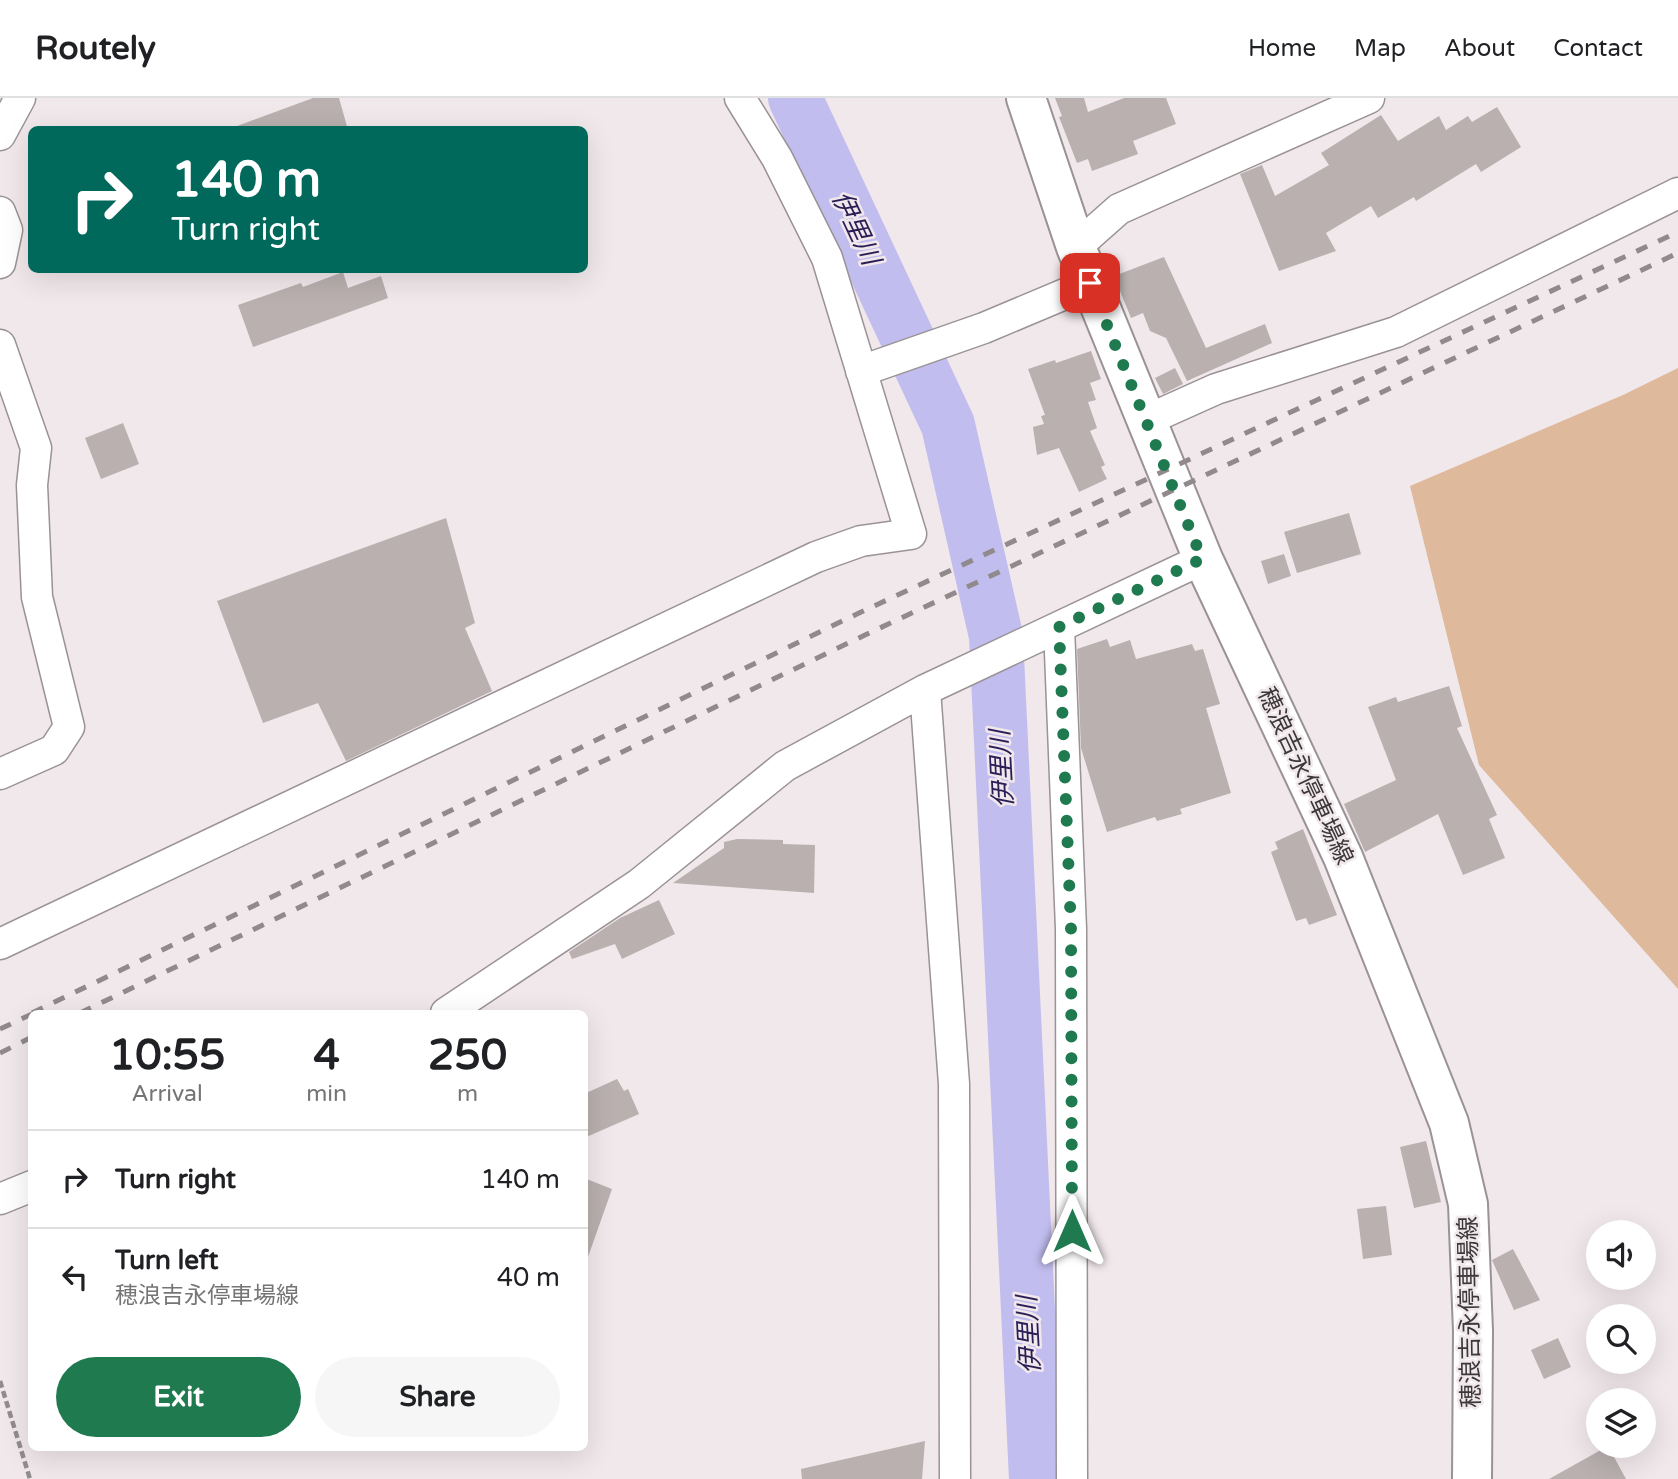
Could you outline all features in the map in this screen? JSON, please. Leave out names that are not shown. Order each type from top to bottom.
[{"type":"main road","name":"穂浪吉永停車場線","points":[[1026,98],[1076,247],[1202,559],[1343,856],[1448,1123],[1468,1204],[1473,1331],[1472,1479]]},
{"type":"street","points":[[0,135],[20,98]]},
{"type":"street","points":[[0,944],[816,557],[861,541],[911,534],[827,258],[777,158],[740,98]]},
{"type":"street","points":[[1076,247],[1119,209],[1369,98]]},
{"type":"street","points":[[1147,420],[1216,389],[1396,332],[1678,193]]},
{"type":"street","points":[[0,212],[7,230],[0,262]]},
{"type":"street","points":[[862,371],[984,328],[1090,283]]},
{"type":"street","points":[[0,345],[36,448],[32,485],[37,597],[69,727],[54,750],[0,774]]},
{"type":"street","points":[[450,1010],[639,884],[785,766],[925,690],[1202,559]]},
{"type":"street","points":[[1059,627],[1071,929],[1072,1479]]},
{"type":"street","points":[[925,690],[954,1084],[955,1479]]},
{"type":"street","points":[[0,1199],[28,1188]]},
{"type":"path","points":[[0,1381],[30,1479]]},
{"type":"shaded area","points":[[1678,368],[1678,989],[1479,765],[1410,486],[1623,395]]},
{"type":"building","points":[[313,98],[339,98],[347,126],[237,126]]},
{"type":"building","points":[[1055,98],[1084,98],[1088,112],[1124,98],[1166,98],[1176,124],[1133,141],[1138,154],[1092,171],[1088,159],[1077,163],[1059,117],[1062,116]]},
{"type":"building","points":[[1497,107],[1521,147],[1481,172],[1476,164],[1416,201],[1414,197],[1378,218],[1371,206],[1326,233],[1336,251],[1279,271],[1240,174],[1262,165],[1275,196],[1329,165],[1321,153],[1381,115],[1398,141],[1439,116],[1446,130],[1468,116],[1472,122]]},
{"type":"building","points":[[1164,257],[1206,348],[1265,324],[1272,343],[1187,381],[1166,338],[1150,331],[1143,313],[1131,318],[1114,276]]},
{"type":"building","points":[[340,273],[343,273],[348,288],[381,276],[388,298],[253,347],[238,305],[301,283],[303,287]]},
{"type":"building","points":[[1091,351],[1101,379],[1090,383],[1096,400],[1088,402],[1097,428],[1090,431],[1105,465],[1101,467],[1107,479],[1079,492],[1059,448],[1037,455],[1033,427],[1044,424],[1041,416],[1045,415],[1028,369]]},
{"type":"building","points":[[1175,368],[1183,384],[1163,394],[1155,378]]},
{"type":"building","points":[[123,423],[139,464],[101,479],[85,438]]},
{"type":"building","points":[[1349,513],[1361,554],[1297,573],[1284,532]]},
{"type":"building","points":[[446,518],[475,623],[465,628],[492,691],[346,761],[318,703],[263,723],[217,601]]},
{"type":"building","points":[[1284,554],[1291,576],[1268,584],[1261,561]]},
{"type":"building","points":[[1107,639],[1110,647],[1130,640],[1136,659],[1192,644],[1195,651],[1203,649],[1220,704],[1206,708],[1231,793],[1180,809],[1182,814],[1157,821],[1155,817],[1107,832],[1081,748],[1077,649]]},
{"type":"building","points":[[1449,686],[1462,726],[1457,728],[1497,815],[1489,819],[1505,858],[1463,875],[1438,814],[1365,852],[1344,804],[1396,780],[1368,707],[1396,697],[1398,702]]},
{"type":"building","points":[[1303,829],[1337,915],[1309,925],[1306,918],[1296,921],[1271,852],[1278,849],[1275,842]]},
{"type":"building","points":[[737,839],[783,840],[783,844],[815,845],[814,893],[673,883],[724,848],[724,842]]},
{"type":"building","points":[[659,900],[675,934],[622,959],[615,944],[572,959],[569,952],[620,918]]},
{"type":"building","points":[[617,1079],[624,1091],[628,1089],[639,1114],[588,1136],[588,1092]]},
{"type":"building","points":[[1426,1141],[1441,1202],[1414,1208],[1400,1147]]},
{"type":"building","points":[[588,1180],[612,1189],[588,1257]]},
{"type":"building","points":[[1386,1206],[1392,1255],[1363,1259],[1357,1209]]},
{"type":"building","points":[[1513,1249],[1540,1300],[1514,1310],[1492,1260]]},
{"type":"building","points":[[1558,1338],[1571,1367],[1544,1379],[1531,1350]]},
{"type":"building","points":[[925,1441],[922,1479],[802,1479],[801,1469]]},
{"type":"building","points":[[1587,1458],[1615,1458],[1626,1479],[1549,1479]]},
{"type":"waterway","name":"伊里川","points":[[795,98],[948,425],[996,636],[1036,1479]]},
{"type":"railway","points":[[38,1010],[859,613],[1678,232]]},
{"type":"railway","points":[[86,1010],[865,635],[1678,253]]},
{"type":"railway","points":[[0,1029],[28,1016]]},
{"type":"railway","points":[[0,1053],[28,1039]]},
{"type":"route","points":[[1072,1231],[1071,929],[1059,627],[1202,559],[1090,283]]}]
